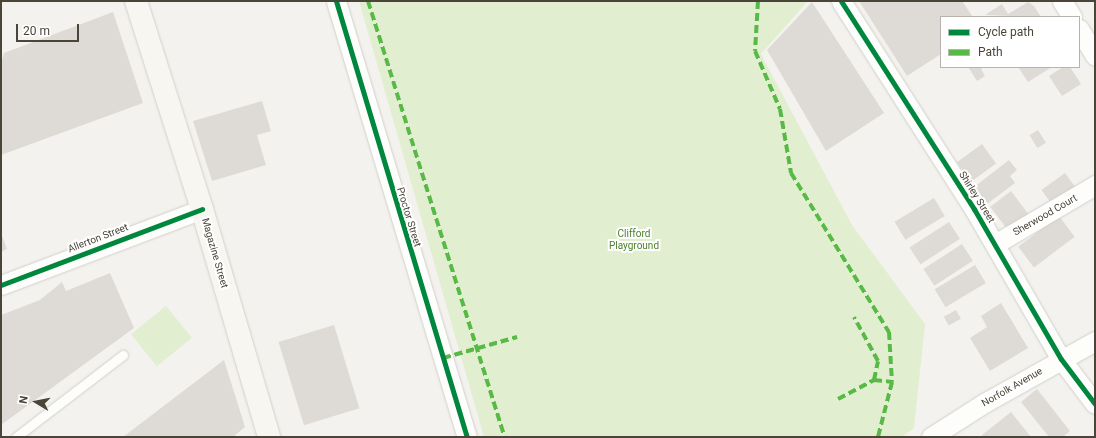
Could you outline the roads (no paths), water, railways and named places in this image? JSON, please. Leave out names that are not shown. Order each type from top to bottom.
[{"type":"main road","name":"Magazine Street","points":[[136,1],[202,209],[269,437]]},
{"type":"street","name":"Proctor Street","points":[[336,1],[467,437]]},
{"type":"street","name":"Shirley Street","points":[[841,1],[995,244],[1062,359],[1095,404]]},
{"type":"street","points":[[1062,1],[1071,16]]},
{"type":"street","points":[[1080,31],[1095,56]]},
{"type":"street","name":"Sherwood Court","points":[[995,244],[1095,186]]},
{"type":"street","name":"Allerton Street","points":[[1,285],[202,209]]},
{"type":"street","name":"Norfolk Avenue","points":[[931,437],[986,402],[1095,341]]},
{"type":"lane","points":[[16,437],[123,355]]},
{"type":"park label","name":"Clifford Playground","points":[[634,238]]}]
